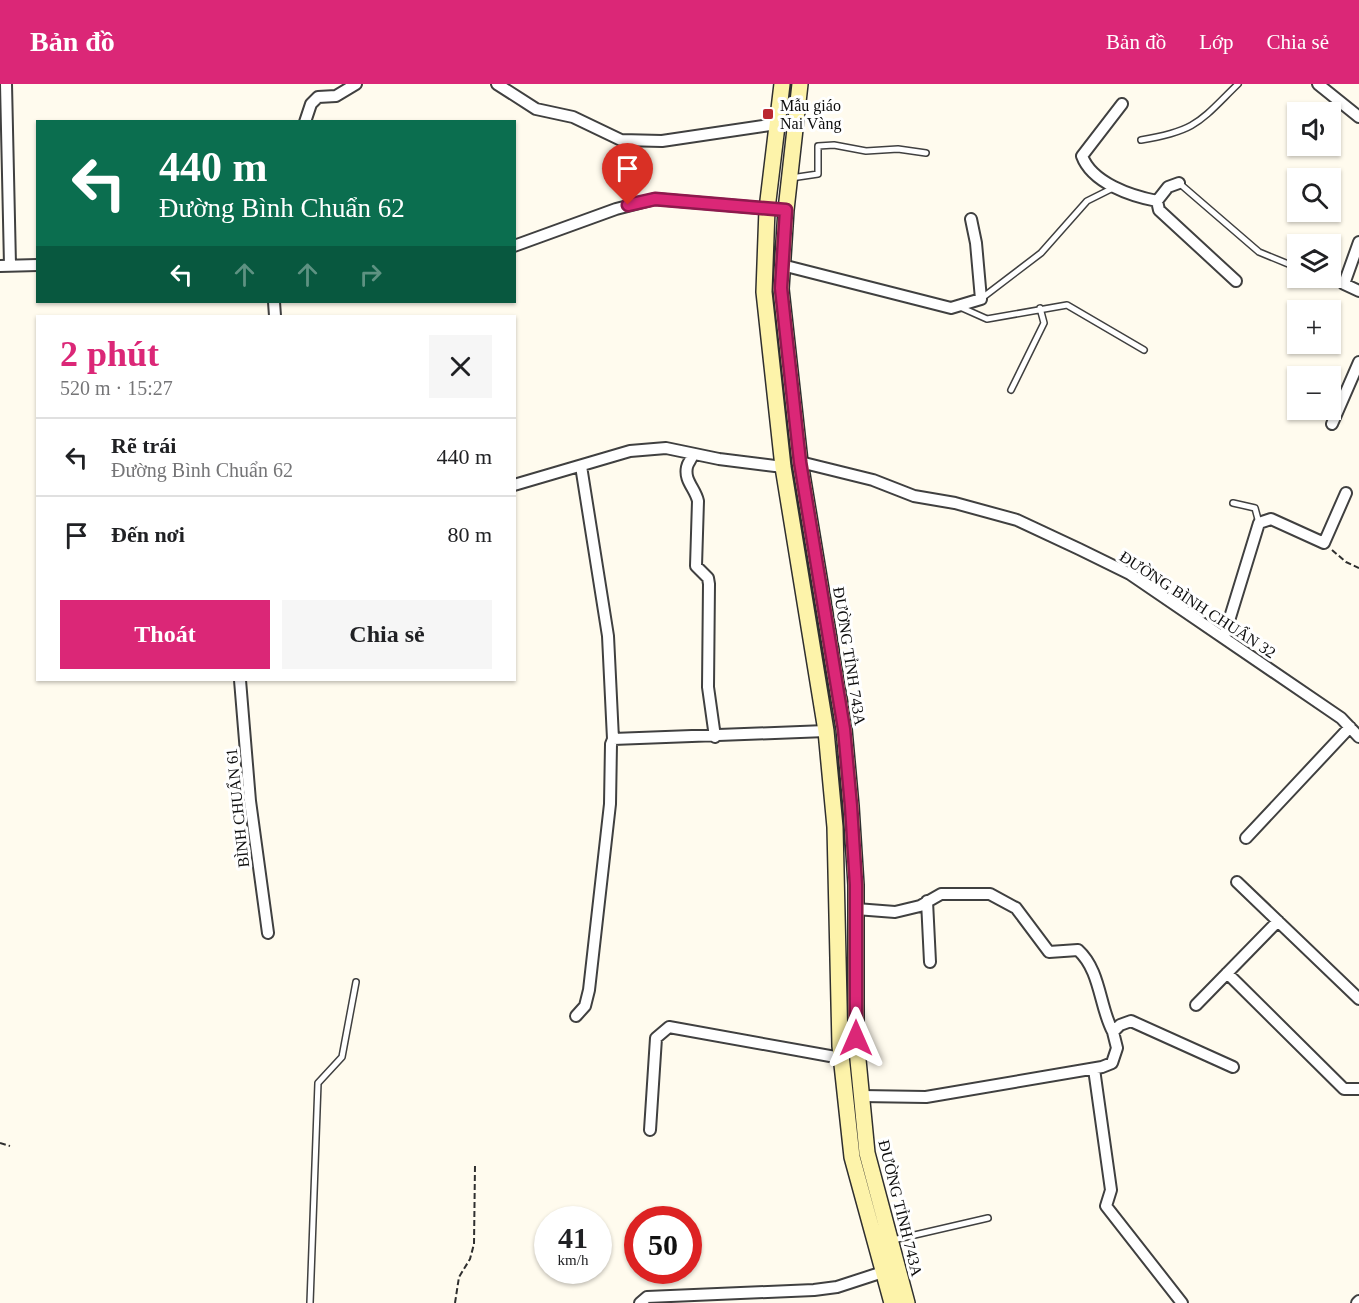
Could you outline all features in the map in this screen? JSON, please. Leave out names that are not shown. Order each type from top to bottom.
[{"type":"main road","name":"ĐƯỜNG TỈNH 743A","points":[[782,84],[768,209],[764,292],[783,467],[826,731],[835,826],[841,1058],[852,1157],[892,1303]]},
{"type":"main road","name":"ĐƯỜNG TỈNH 743A","points":[[800,84],[786,210],[781,288],[800,462],[844,729],[851,806],[856,909],[856,1038],[867,1153],[888,1241],[907,1303]]},
{"type":"street","points":[[6,84],[5,265],[36,265]]},
{"type":"street","points":[[306,120],[311,105],[318,97],[336,96],[356,84]]},
{"type":"street","points":[[497,84],[536,109],[573,117],[621,140],[662,141],[777,124]]},
{"type":"street","points":[[1318,84],[1359,117]]},
{"type":"street","points":[[1122,104],[1082,156],[1089,168],[1115,187],[1157,201]]},
{"type":"street","points":[[1157,201],[1168,187],[1179,183]]},
{"type":"street","points":[[516,245],[616,209],[655,199],[786,210]]},
{"type":"street","points":[[1157,201],[1159,210],[1236,281]]},
{"type":"street","points":[[782,266],[951,308],[960,307],[981,299],[976,243],[971,219]]},
{"type":"street","points":[[1359,242],[1344,284],[1359,291]]},
{"type":"street","points":[[1332,424],[1359,362]]},
{"type":"street","points":[[516,483],[639,450],[666,448],[783,467]]},
{"type":"street","points":[[693,454],[687,465],[687,480],[698,501],[696,566],[708,578],[709,584],[708,687],[715,737]]},
{"type":"street","name":"ĐƯỜNG BÌNH CHUẨN 32","points":[[800,462],[873,480],[914,496],[955,503],[1017,520],[1130,574],[1341,718],[1359,737]]},
{"type":"street","points":[[576,1016],[585,1006],[589,990],[610,804],[610,744],[613,739],[608,636],[581,466]]},
{"type":"street","points":[[1224,637],[1259,523],[1271,519],[1324,543],[1346,493]]},
{"type":"street","name":"BÌNH CHUẨN 61","points":[[240,681],[250,801],[268,933]]},
{"type":"street","points":[[1246,838],[1350,727]]},
{"type":"street","points":[[613,739],[715,737],[826,731]]},
{"type":"street","points":[[1237,882],[1359,999]]},
{"type":"street","points":[[856,909],[895,912],[920,906],[941,894],[990,894],[1016,908],[1049,952],[1078,950],[1085,957],[1094,973],[1117,1048],[1112,1063],[1094,1069],[926,1097],[861,1096]]},
{"type":"street","points":[[927,901],[930,962]]},
{"type":"street","points":[[1196,1005],[1278,921]]},
{"type":"street","points":[[1227,973],[1344,1089],[1359,1089]]},
{"type":"street","points":[[1113,1032],[1120,1025],[1131,1021],[1233,1067]]},
{"type":"street","points":[[650,1130],[656,1038],[669,1027],[841,1058]]},
{"type":"street","points":[[1094,1069],[1111,1190],[1106,1206],[1182,1303]]},
{"type":"street","points":[[640,1303],[646,1297],[814,1290],[837,1287],[883,1272]]},
{"type":"lane","points":[[1141,140],[1174,135],[1203,120],[1238,84]]},
{"type":"lane","points":[[789,178],[818,174],[818,146],[834,145],[866,152],[898,150],[926,153]]},
{"type":"lane","points":[[1179,183],[1258,252],[1287,264]]},
{"type":"lane","points":[[981,299],[1041,253],[1087,201],[1115,187]]},
{"type":"lane","points":[[960,307],[987,319],[1067,305],[1144,350]]},
{"type":"lane","points":[[1011,390],[1044,323],[1040,308]]},
{"type":"lane","points":[[1233,503],[1255,508],[1259,523]]},
{"type":"lane","points":[[310,1303],[318,1083],[342,1057],[356,982]]},
{"type":"lane","points":[[888,1241],[988,1218]]},
{"type":"path","points":[[1324,543],[1346,562],[1359,568]]},
{"type":"path","points":[[0,1143],[10,1146]]},
{"type":"path","points":[[455,1303],[459,1277],[470,1259],[474,1244],[475,1165]]},
{"type":"place","name":"Mẫu giáo Nai Vàng","points":[[768,114]]},
{"type":"route","points":[[628,205],[655,199],[786,210],[781,288],[800,462],[844,729],[851,806],[856,885],[856,1038]]}]
